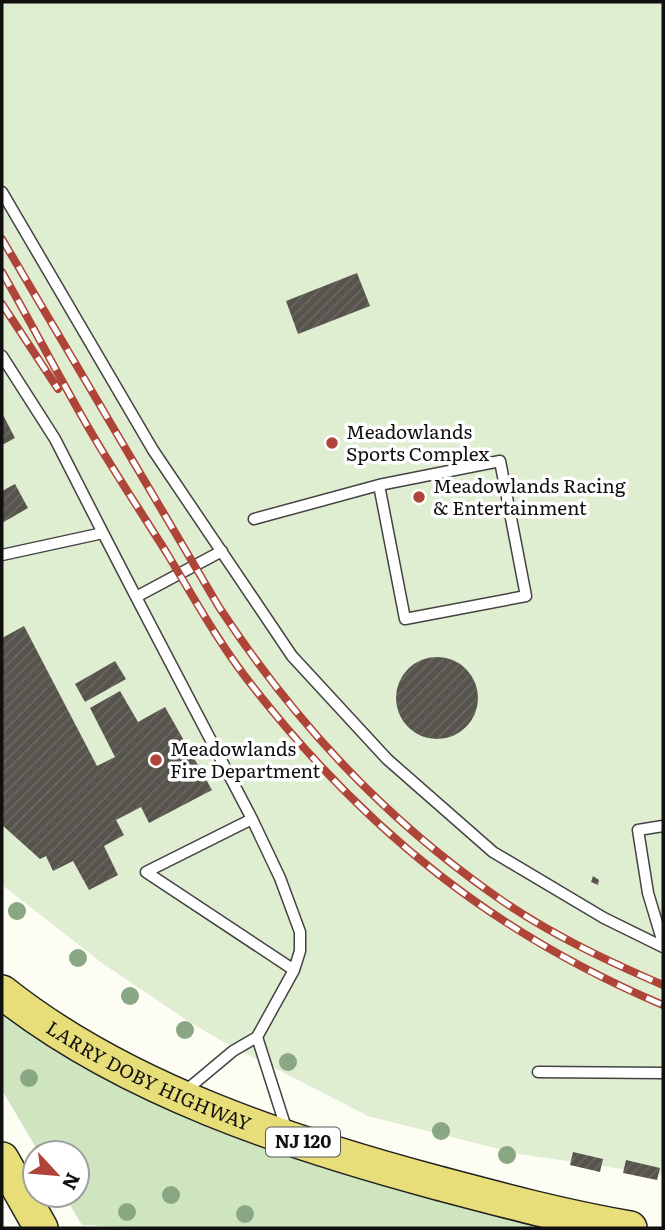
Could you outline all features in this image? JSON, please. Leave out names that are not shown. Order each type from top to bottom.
[{"type":"main road","name":"LARRY DOBY HIGHWAY","points":[[2,992],[78,1044],[117,1066],[289,1138],[381,1167],[495,1198],[630,1228]]},
{"type":"main road","points":[[2,1160],[41,1228]]},
{"type":"lane","points":[[2,192],[153,450],[292,656],[387,759],[493,852],[604,918],[663,945]]},
{"type":"lane","points":[[2,356],[55,439],[252,819],[280,878],[300,932],[300,951],[294,970],[257,1037],[233,1051],[181,1095]]},
{"type":"lane","points":[[254,519],[379,485],[500,461],[526,596],[405,620],[379,485]]},
{"type":"lane","points":[[2,555],[103,533]]},
{"type":"lane","points":[[136,597],[222,551]]},
{"type":"lane","points":[[252,819],[146,872],[294,970]]},
{"type":"lane","points":[[663,826],[638,830],[648,893],[663,945]]},
{"type":"lane","points":[[257,1037],[289,1138]]},
{"type":"lane","points":[[538,1072],[663,1073]]},
{"type":"green space","name":"Meadowlands Sports Complex","points":[[2,2],[663,2],[663,1175],[519,1154],[368,1116],[188,1021],[102,963],[2,885]]},
{"type":"green space","points":[[2,1009],[45,1042],[136,1096],[334,1168],[564,1228],[157,1228],[82,1225],[72,1209],[91,1209],[91,1139],[31,1139],[2,1090]]},
{"type":"building","points":[[357,273],[370,306],[298,334],[286,301]]},
{"type":"building","points":[[2,413],[15,438],[2,445]]},
{"type":"building","points":[[15,484],[28,508],[2,523],[2,491]]},
{"type":"building","points":[[24,626],[97,766],[115,757],[90,708],[120,691],[138,722],[165,707],[212,790],[149,823],[141,807],[116,820],[124,835],[104,846],[118,875],[89,890],[73,861],[53,871],[46,856],[40,859],[2,825],[2,638]]},
{"type":"building","points":[[437,657],[453,660],[466,669],[475,682],[478,698],[475,714],[466,727],[453,736],[437,739],[421,736],[408,727],[399,714],[396,698],[399,682],[408,669],[421,660]]},
{"type":"building","points":[[115,661],[126,679],[85,702],[75,684]]},
{"type":"building","points":[[593,876],[599,880],[598,885],[591,882]]},
{"type":"building","points":[[573,1152],[603,1159],[600,1172],[570,1165]]},
{"type":"building","points":[[626,1160],[660,1168],[657,1180],[623,1173]]},
{"type":"railway","points":[[2,239],[219,607],[309,727],[414,833],[494,895],[576,945],[663,985]]},
{"type":"railway","points":[[2,272],[94,437],[209,623],[242,672],[297,740],[388,832],[437,873],[489,911],[544,946],[663,1005]]},
{"type":"railway","points":[[2,304],[58,389]]},
{"type":"place","name":"Meadowlands Sports Complex","points":[[332,443]]},
{"type":"place","name":"Meadowlands Racing & Entertainment","points":[[419,497]]},
{"type":"place","name":"Meadowlands Fire Department","points":[[156,760]]}]
